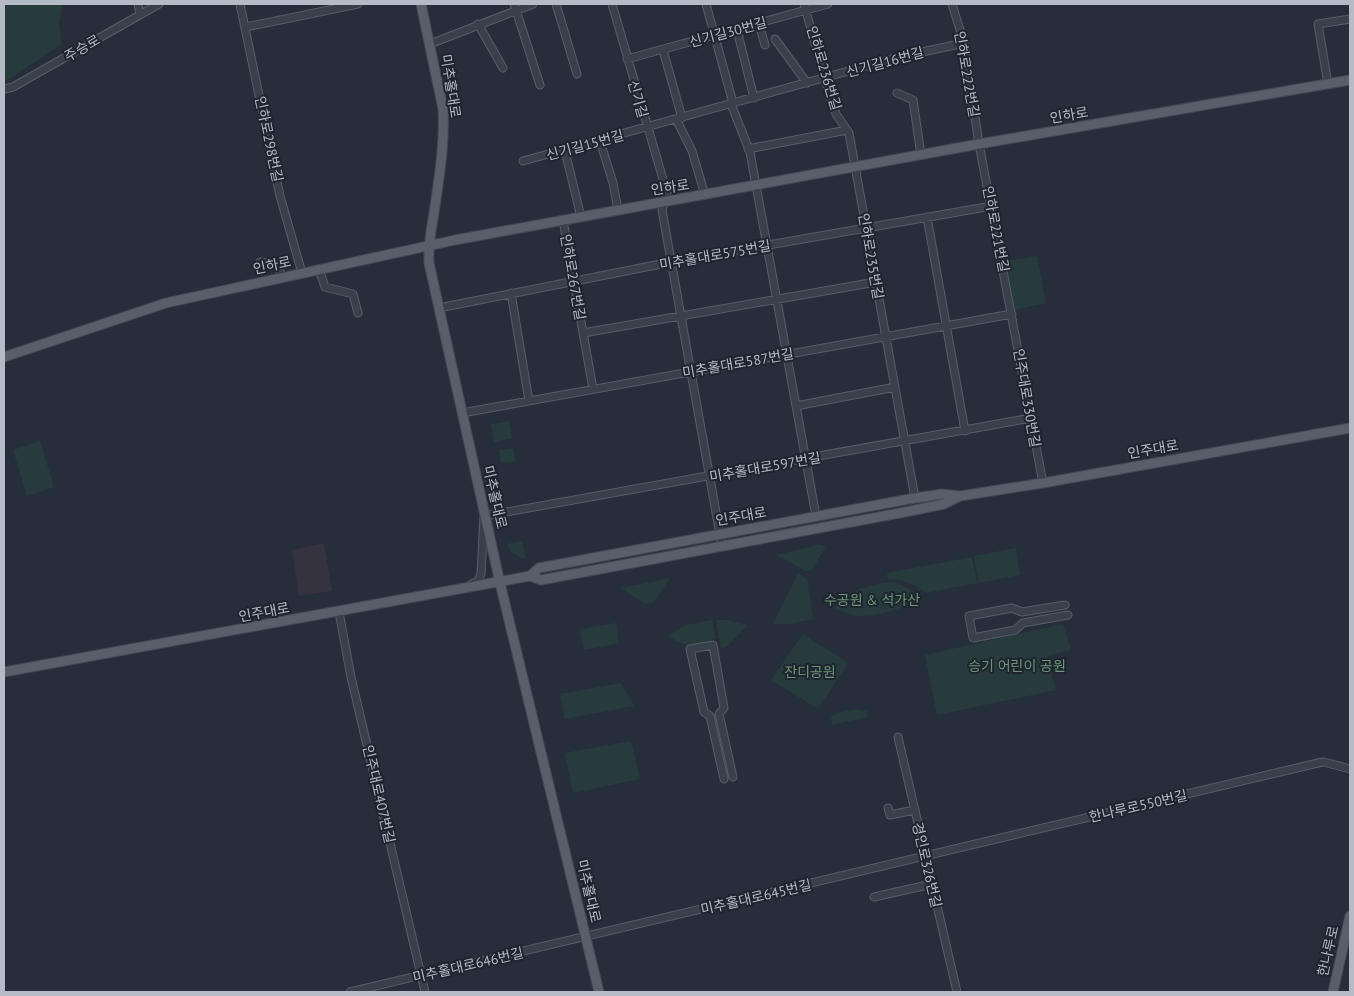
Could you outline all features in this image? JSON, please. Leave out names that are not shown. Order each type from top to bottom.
[{"type":"main road","name":"미추홀대로","points":[[421,4],[443,109],[444,124],[440,171],[428,246],[429,263],[484,516],[599,992]]},
{"type":"main road","name":"인하로","points":[[4,358],[166,303],[428,246],[618,210],[666,197],[705,195],[856,172],[921,155],[980,144],[1350,80]]},
{"type":"main road","name":"인주대로","points":[[4,672],[500,583],[530,576],[538,568],[915,498],[942,494],[960,496],[1043,483],[1350,428]]},
{"type":"main road","name":"인주대로","points":[[530,576],[541,580],[918,510],[944,504],[960,496]]},
{"type":"main road","name":"한나루로","points":[[1332,992],[1350,916]]},
{"type":"street","points":[[138,4],[140,15]]},
{"type":"street","name":"주승로","points":[[4,89],[13,87],[159,4]]},
{"type":"street","name":"인하로298번길","points":[[240,4],[280,196],[302,273]]},
{"type":"street","points":[[246,27],[326,7],[358,4]]},
{"type":"street","points":[[430,44],[515,7],[533,4]]},
{"type":"street","points":[[556,4],[577,74]]},
{"type":"street","name":"신기길","points":[[612,4],[666,197],[662,210],[722,546]]},
{"type":"street","points":[[706,4],[732,104],[748,149],[756,186],[816,516]]},
{"type":"street","name":"신기길30번길","points":[[627,59],[760,24],[805,7],[828,4]]},
{"type":"street","name":"인하로222번길","points":[[952,4],[964,43],[980,144]]},
{"type":"street","points":[[515,7],[540,85]]},
{"type":"street","name":"인하로236번길","points":[[805,7],[836,114],[847,130],[853,158]]},
{"type":"street","points":[[1328,84],[1318,24],[1350,19]]},
{"type":"street","points":[[478,24],[504,68]]},
{"type":"street","points":[[760,24],[765,45]]},
{"type":"street","points":[[737,30],[754,98]]},
{"type":"street","points":[[775,39],[807,83]]},
{"type":"street","name":"신기길16번길","points":[[646,127],[904,56],[964,43]]},
{"type":"street","points":[[663,50],[679,118],[697,166],[705,195]]},
{"type":"street","points":[[897,93],[913,100],[921,155]]},
{"type":"street","name":"신기길15번길","points":[[523,161],[646,127]]},
{"type":"street","points":[[748,149],[847,130]]},
{"type":"street","points":[[600,141],[613,183],[618,210]]},
{"type":"street","name":"인하로221번길","points":[[980,144],[1012,314]]},
{"type":"street","points":[[564,151],[581,217]]},
{"type":"street","name":"인하로235번길","points":[[853,158],[915,498]]},
{"type":"street","name":"미추홀대로575번길","points":[[438,308],[671,262],[992,206]]},
{"type":"street","points":[[927,217],[965,430]]},
{"type":"street","name":"인하로267번길","points":[[563,220],[593,389]]},
{"type":"street","points":[[260,262],[277,264],[282,277]]},
{"type":"street","points":[[321,275],[324,287],[353,294],[358,312]]},
{"type":"street","name":"인하로267번길","points":[[583,333],[876,282]]},
{"type":"street","points":[[511,293],[529,401]]},
{"type":"street","name":"미추홀대로587번길","points":[[462,413],[1012,314]]},
{"type":"street","name":"인주대로330번길","points":[[1012,314],[1043,483]]},
{"type":"street","points":[[796,406],[895,387]]},
{"type":"street","name":"미추홀대로597번길","points":[[484,516],[499,515],[1031,418]]},
{"type":"street","points":[[456,590],[478,581],[484,516]]},
{"type":"street","points":[[1065,604],[1022,612],[1012,608],[969,616],[973,638],[1014,630],[1023,623],[1068,615]]},
{"type":"street","name":"인주대로407번길","points":[[339,612],[352,677],[425,992]]},
{"type":"street","points":[[724,779],[710,716],[704,712],[690,649],[713,644],[724,708],[719,714],[733,777]]},
{"type":"street","name":"경인로326번길","points":[[898,737],[957,992]]},
{"type":"street","name":"한나루로550번길","points":[[926,857],[1318,763],[1324,762],[1350,769]]},
{"type":"street","points":[[888,808],[890,815],[915,810]]},
{"type":"street","name":"미추홀대로645번길","points":[[586,937],[926,857]]},
{"type":"street","points":[[874,897],[932,884]]},
{"type":"street","name":"미추홀대로646번길","points":[[350,992],[586,937]]},
{"type":"shaded area","points":[[324,543],[332,591],[299,596],[292,550]]},
{"type":"green space","points":[[4,4],[63,4],[59,24],[62,44],[9,79],[4,80]]},
{"type":"green space","points":[[1037,256],[1046,303],[1015,310],[1006,261]]},
{"type":"green space","points":[[509,421],[512,438],[494,442],[491,424]]},
{"type":"green space","points":[[40,441],[54,487],[27,496],[13,450]]},
{"type":"green space","points":[[513,448],[515,461],[501,463],[499,450]]},
{"type":"green space","points":[[522,541],[526,558],[511,552],[507,544]]},
{"type":"green space","points":[[818,545],[826,546],[812,570],[806,571],[776,555]]},
{"type":"green space","points":[[1016,548],[1020,575],[979,583],[974,556]]},
{"type":"green space","points":[[972,557],[977,583],[926,593],[908,583],[888,579],[887,573]]},
{"type":"green space","points":[[798,573],[807,579],[813,619],[790,624],[773,624]]},
{"type":"green space","points":[[670,578],[654,602],[645,604],[621,588]]},
{"type":"green space","name":"수공원 & 석가산","points":[[895,582],[922,596],[901,608],[874,615],[858,616],[835,608],[855,592],[877,584]]},
{"type":"green space","points":[[712,620],[716,639],[687,645],[666,636],[686,625]]},
{"type":"green space","points":[[716,620],[727,620],[748,625],[726,647],[721,648]]},
{"type":"green space","points":[[616,623],[619,643],[584,650],[580,629]]},
{"type":"green space","name":"승기 어린이 공원","points":[[1063,624],[1071,650],[1047,656],[1056,690],[937,715],[925,655]]},
{"type":"green space","name":"잔디공원","points":[[803,634],[848,663],[818,709],[771,680]]},
{"type":"green space","points":[[621,683],[634,706],[565,719],[560,694]]},
{"type":"green space","points":[[856,709],[867,711],[868,717],[832,725],[831,717],[837,713]]},
{"type":"green space","points":[[631,741],[640,779],[573,793],[565,753]]}]
